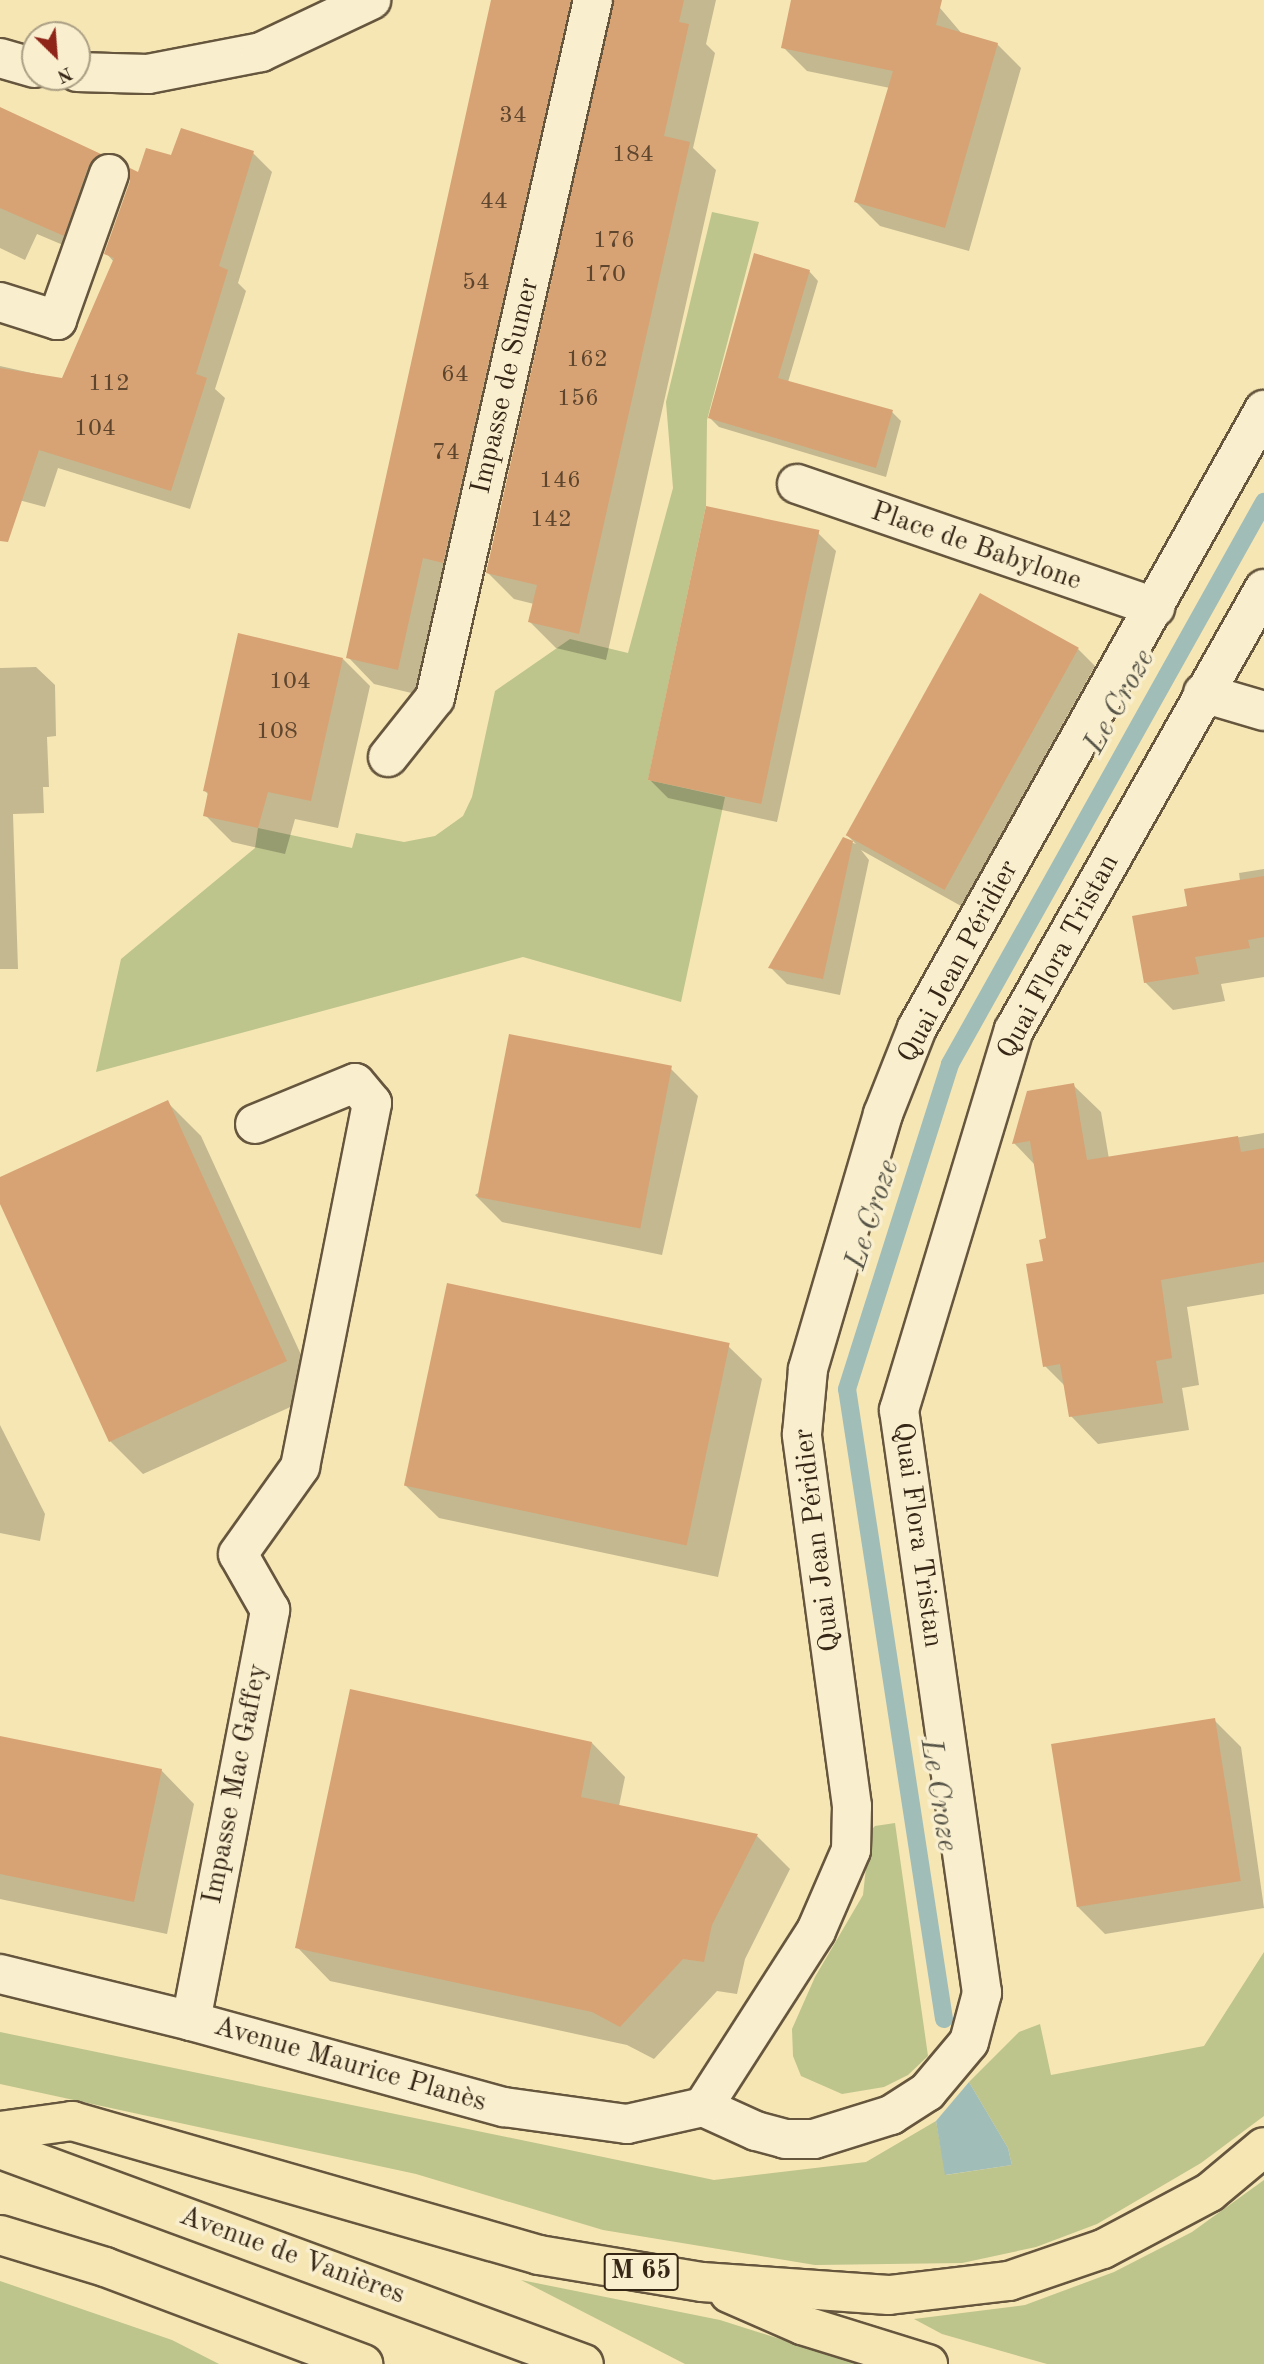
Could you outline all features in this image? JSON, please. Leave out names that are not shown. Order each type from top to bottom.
[{"type":"main road","name":"M 65","points":[[0,2130],[72,2121],[539,2255],[702,2282],[889,2295],[1009,2281],[1103,2249],[1210,2192],[1264,2147]]},
{"type":"main road","name":"Avenue de Vanières","points":[[0,2149],[584,2364]]},
{"type":"main road","points":[[0,2235],[281,2330],[363,2364]]},
{"type":"main road","name":"M 65","points":[[702,2282],[802,2325],[928,2364]]},
{"type":"main road","points":[[281,2330],[336,2364]]},
{"type":"street","points":[[91,72],[148,74],[261,52],[372,0]]},
{"type":"street","name":"Impasse de Sumer","points":[[387,757],[435,698],[593,0]]},
{"type":"street","points":[[0,58],[21,64]]},
{"type":"street","points":[[0,302],[57,320],[109,174]]},
{"type":"street","name":"Quai Jean Péridier","points":[[703,2106],[816,1931],[851,1850],[852,1806],[802,1434],[808,1369],[883,1114],[917,1028],[1264,411]]},
{"type":"street","name":"Place de Babylone","points":[[797,484],[1155,607]]},
{"type":"street","name":"Quai Flora Tristan","points":[[703,2106],[756,2131],[785,2139],[814,2139],[891,2115],[928,2092],[954,2065],[969,2042],[979,2013],[979,1973],[900,1410],[1014,1030],[1264,589]]},
{"type":"street","points":[[1203,693],[1264,711]]},
{"type":"street","name":"Impasse Mac Gaffey","points":[[191,2021],[270,1610],[238,1554],[300,1467],[372,1102],[355,1083],[256,1124]]},
{"type":"street","name":"Avenue Maurice Planès","points":[[0,1974],[191,2021],[504,2108],[627,2124],[703,2106]]},
{"type":"green space","points":[[712,212],[759,222],[707,420],[706,506],[648,780],[725,797],[681,1002],[523,957],[96,1072],[121,959],[255,848],[258,828],[352,848],[356,833],[404,842],[435,836],[463,816],[472,797],[495,691],[570,639],[628,653],[673,488],[666,402]]},
{"type":"green space","points":[[895,1823],[928,2056],[908,2075],[884,2087],[842,2094],[801,2076],[793,2056],[792,2029],[815,1977],[863,1895],[870,1831],[875,1826]]},
{"type":"green space","points":[[1264,1952],[1264,2116],[1201,2163],[1097,2224],[1036,2247],[962,2263],[815,2265],[603,2230],[416,2174],[0,2084],[0,2032],[714,2180],[866,2162],[936,2121],[946,2175],[1012,2165],[1008,2148],[969,2082],[1019,2032],[1040,2024],[1051,2075],[1204,2046]]},
{"type":"green space","points":[[1264,2180],[1264,2364],[1047,2364],[942,2334],[914,2319],[1025,2305],[1114,2272],[1192,2232]]},
{"type":"green space","points":[[521,2280],[720,2320],[859,2364],[685,2364]]},
{"type":"green space","points":[[0,2281],[172,2340],[219,2364],[0,2364]]},
{"type":"water","points":[[969,2082],[1008,2148],[1012,2165],[945,2175],[936,2121]]},
{"type":"building","points":[[491,0],[571,0],[443,563],[423,558],[398,670],[346,658]]},
{"type":"building","points":[[614,0],[684,0],[679,22],[689,24],[664,136],[690,142],[579,634],[528,622],[537,585],[486,573]]},
{"type":"building","points":[[791,0],[942,0],[936,25],[998,43],[945,228],[854,202],[893,71],[781,48]]},
{"type":"building","points":[[0,107],[101,154],[88,167],[64,236],[0,208]]},
{"type":"building","points":[[181,128],[254,151],[219,266],[228,270],[196,374],[207,378],[171,491],[39,450],[8,542],[0,541],[0,368],[62,378],[114,258],[104,254],[130,181],[130,168],[138,172],[146,148],[171,155]]},
{"type":"building","points":[[754,253],[810,270],[778,378],[893,410],[876,468],[708,418]]},
{"type":"building","points":[[706,506],[819,530],[761,804],[648,780]]},
{"type":"building","points":[[980,593],[1079,648],[945,890],[846,835]]},
{"type":"building","points":[[238,633],[343,658],[311,801],[268,792],[258,828],[203,816],[208,792],[203,791]]},
{"type":"building","points":[[843,837],[853,841],[823,979],[768,968]]},
{"type":"building","points":[[1264,876],[1264,937],[1248,940],[1250,948],[1195,957],[1199,974],[1144,983],[1132,916],[1187,906],[1184,889]]},
{"type":"building","points":[[509,1034],[672,1066],[640,1229],[477,1197]]},
{"type":"building","points":[[1074,1083],[1087,1160],[1238,1136],[1241,1152],[1264,1148],[1264,1262],[1161,1280],[1172,1358],[1156,1361],[1163,1403],[1069,1417],[1060,1364],[1043,1367],[1026,1264],[1043,1261],[1039,1240],[1046,1238],[1030,1141],[1012,1144],[1027,1091]]},
{"type":"building","points":[[168,1100],[287,1361],[109,1442],[0,1204],[0,1177]]},
{"type":"building","points":[[447,1283],[730,1343],[687,1546],[404,1485]]},
{"type":"building","points":[[350,1689],[592,1742],[581,1797],[758,1834],[712,1925],[704,1962],[683,1959],[620,2027],[592,2012],[295,1948]]},
{"type":"building","points":[[1215,1718],[1241,1881],[1077,1907],[1051,1744]]},
{"type":"building","points":[[0,1736],[162,1769],[134,1902],[0,1874]]},
{"type":"waterway","name":"Le Croze","points":[[944,2019],[847,1389],[950,1064],[1264,502]]}]
